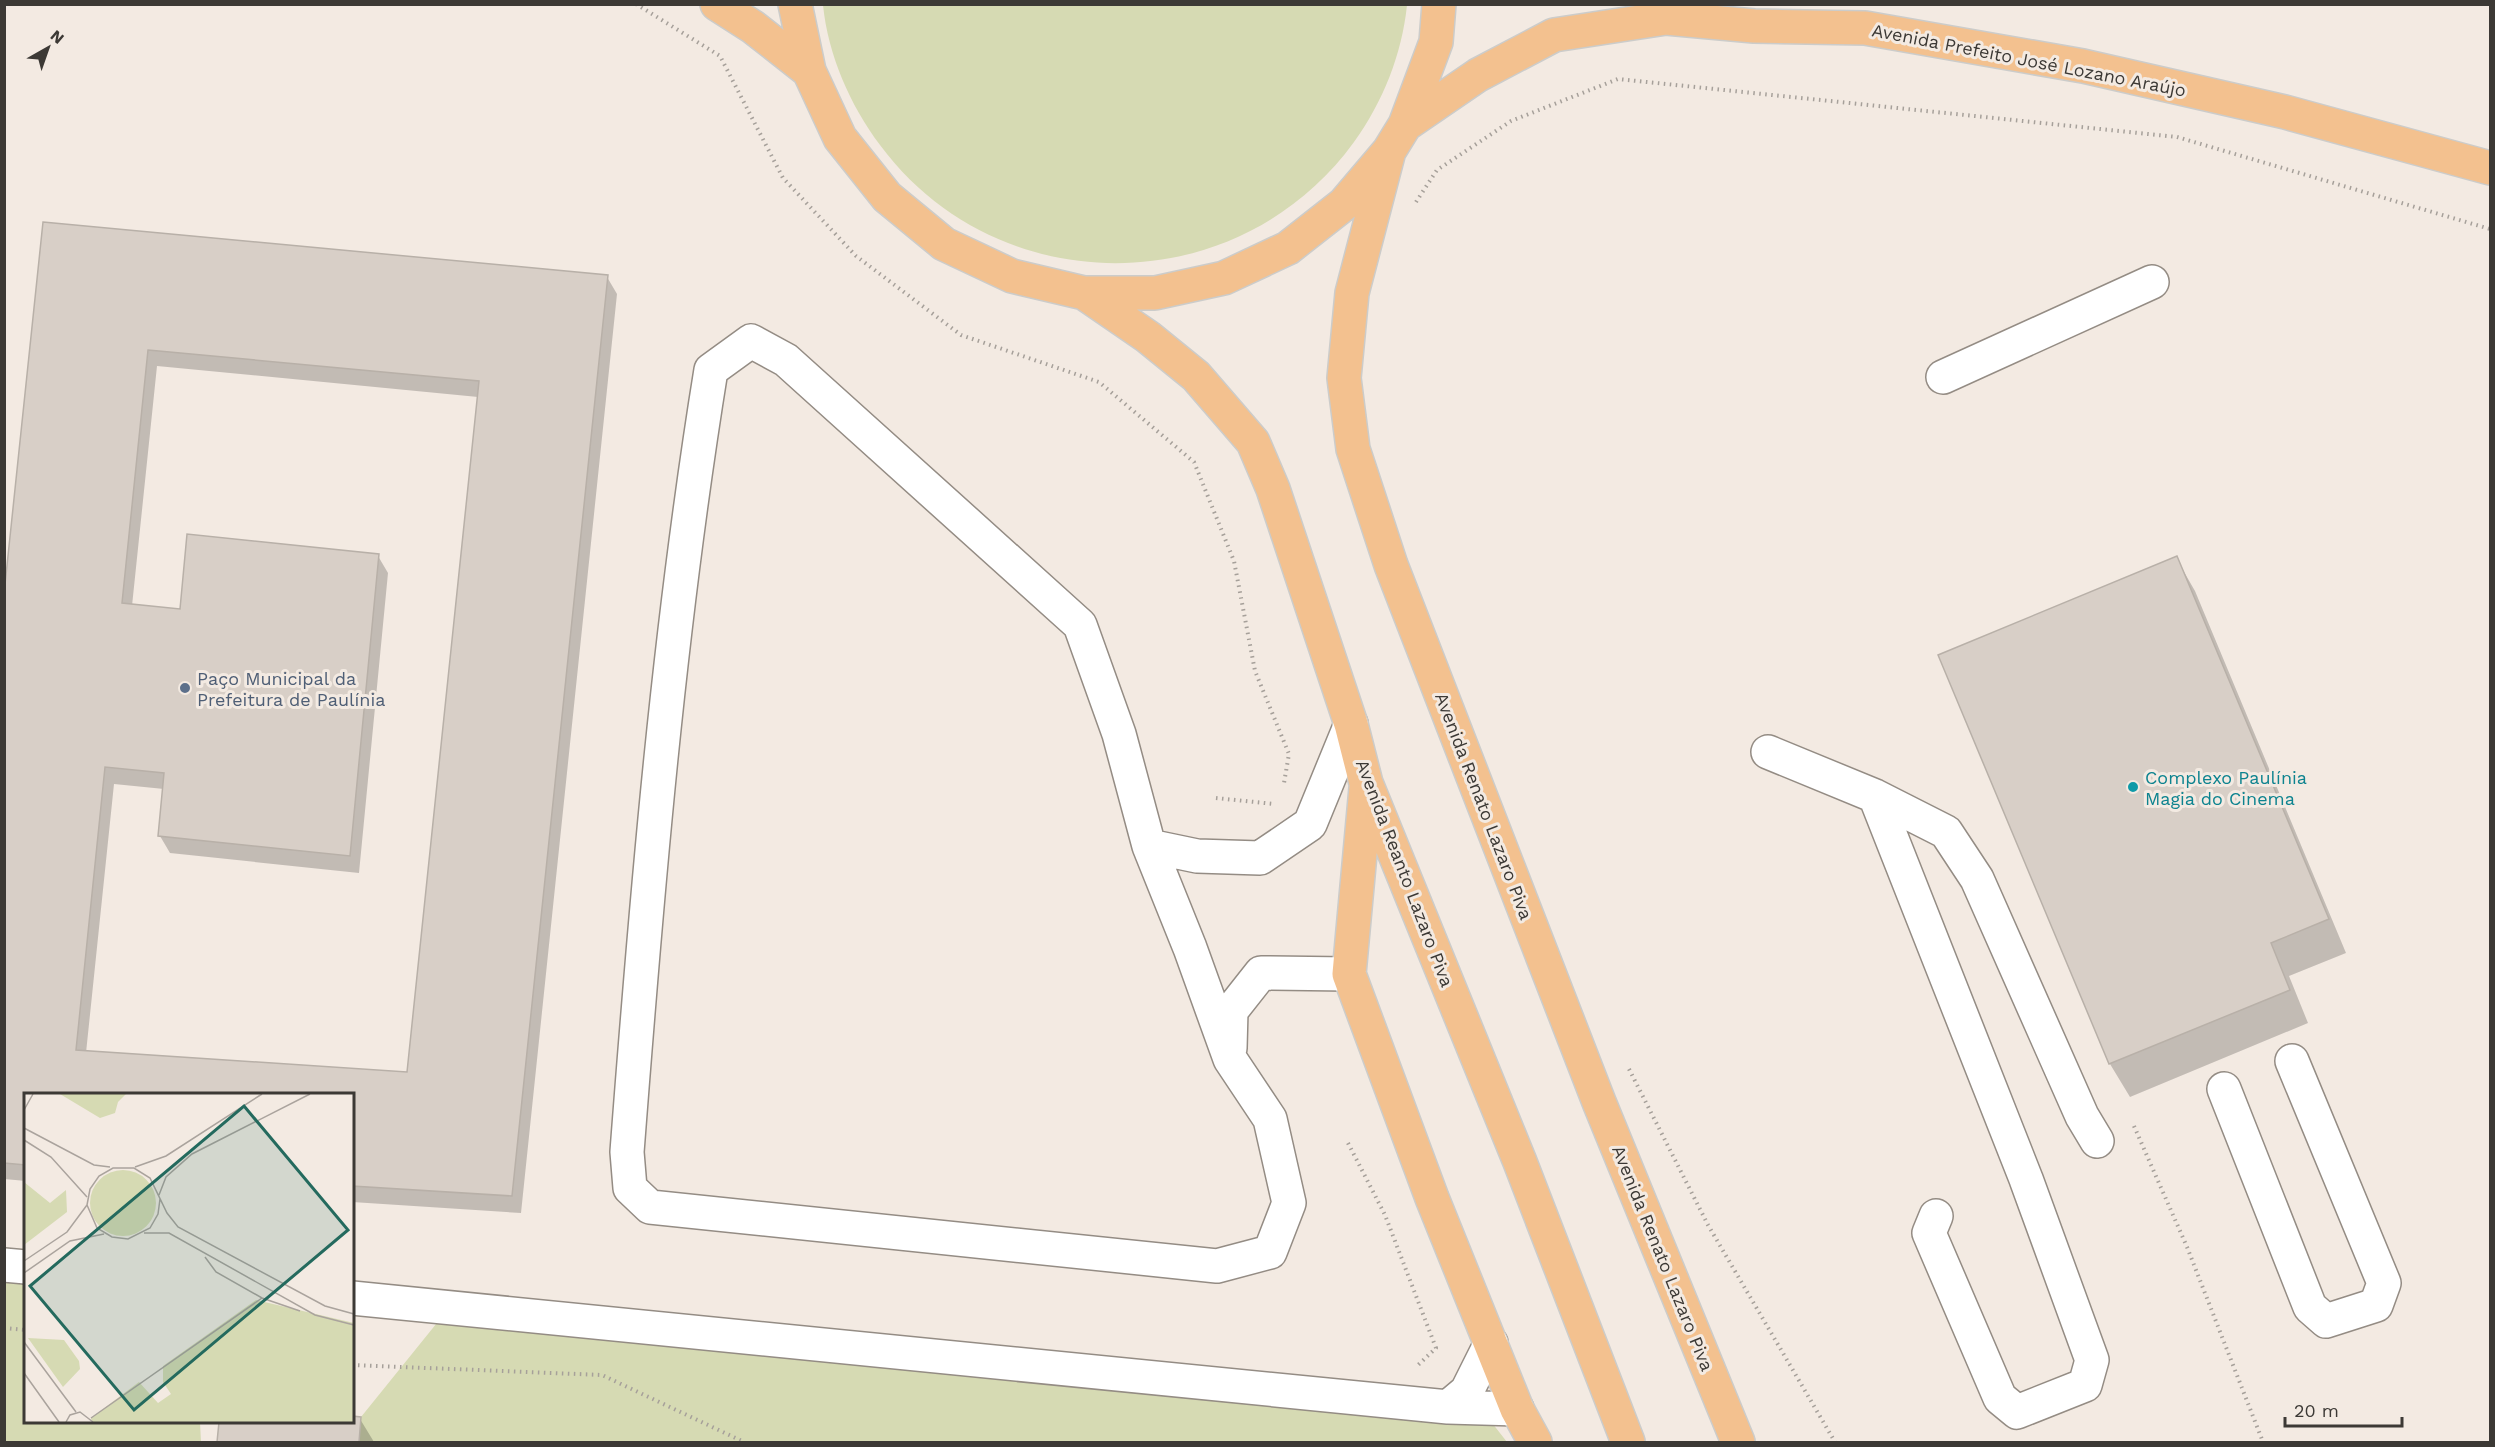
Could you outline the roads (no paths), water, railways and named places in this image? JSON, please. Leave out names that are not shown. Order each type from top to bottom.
[{"type":"main road","points":[[717,4],[753,27],[809,71]]},
{"type":"main road","points":[[795,4],[809,71],[840,138],[887,197],[944,244],[1012,276],[1084,292],[1155,292],[1224,278],[1288,248],[1344,204],[1397,138],[1436,42],[1439,4]]},
{"type":"main road","name":"Avenida Prefeito José Lozano Araújo","points":[[1397,138],[1478,75],[1554,35],[1666,18],[1754,26],[1865,28],[2083,66],[2285,112],[2490,168]]},
{"type":"main road","name":"Avenida Renato Lazaro Piva","points":[[1397,138],[1352,293],[1344,378],[1353,449],[1391,565],[1582,1059],[1738,1443]]},
{"type":"main road","name":"Avenida Reanto Lazaro Piva","points":[[1084,292],[1148,337],[1196,376],[1253,442],[1273,489],[1351,724],[1366,783],[1520,1162],[1628,1443]]},
{"type":"main road","points":[[1366,783],[1349,974],[1432,1198],[1516,1409],[1535,1443]]},
{"type":"street","points":[[1943,377],[2152,282]]},
{"type":"street","points":[[751,341],[786,360],[1080,625],[1119,734],[1149,846],[1190,948],[1230,1059],[1270,1119],[1289,1203],[1270,1252],[1217,1266],[650,1207],[630,1188],[627,1152],[656,805],[691,492],[711,370],[751,341]]},
{"type":"street","points":[[1149,846],[1197,856],[1260,858],[1310,824],[1351,724]]},
{"type":"street","points":[[1768,752],[1875,796],[1946,832],[1971,870],[2082,1116],[2097,1141]]},
{"type":"street","points":[[1875,796],[2026,1179],[2092,1360],[2085,1385],[2017,1412],[2000,1398],[1929,1233],[1936,1216]]},
{"type":"street","points":[[1230,1059],[1231,1011],[1261,973],[1349,974]]},
{"type":"street","points":[[2224,1089],[2310,1307],[2326,1321],[2376,1305],[2384,1283],[2292,1061]]},
{"type":"street","points":[[4,1265],[24,1267]]},
{"type":"street","points":[[354,1298],[1448,1407],[1516,1409]]},
{"type":"street","points":[[1448,1407],[1467,1391],[1491,1342]]},
{"type":"place","name":"Paço Municipal da Prefeitura de Paulínia","points":[[185,688]]},
{"type":"place","name":"Complexo Paulínia Magia do Cinema","points":[[2133,787]]}]
